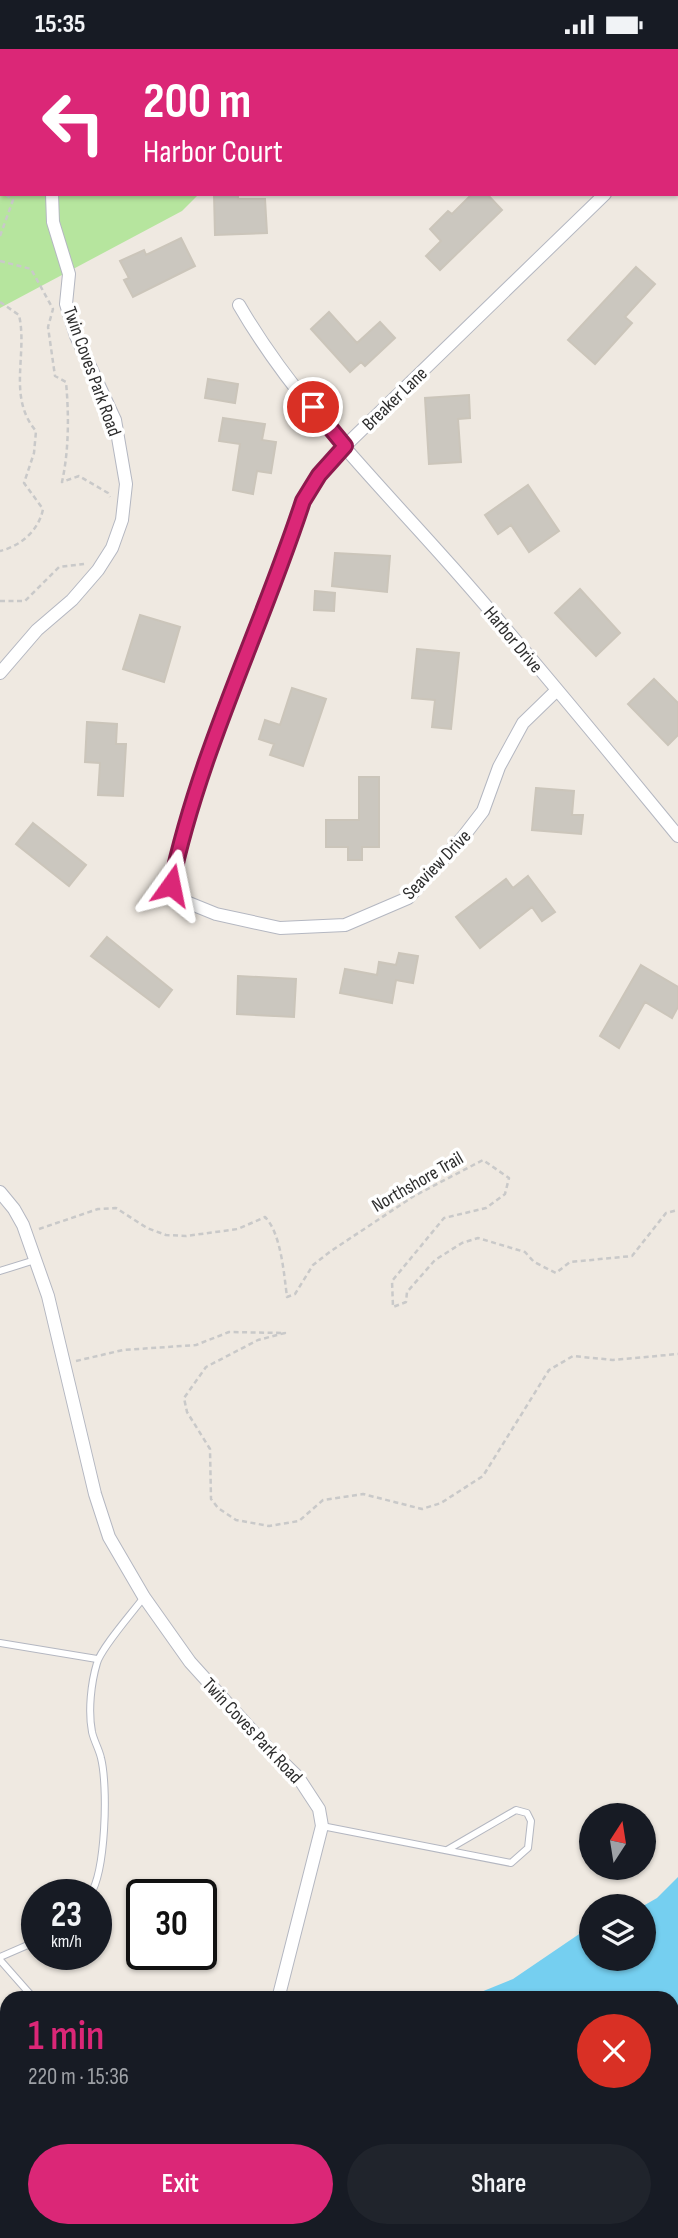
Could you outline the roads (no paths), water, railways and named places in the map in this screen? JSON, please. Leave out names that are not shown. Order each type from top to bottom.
[{"type":"street","name":"Twin Coves Park Road","points":[[0,673],[37,631],[72,600],[98,570],[112,548],[121,520],[126,484],[115,420],[81,348],[66,304],[69,274],[53,222],[52,196]]},
{"type":"street","name":"Breaker Lane","points":[[171,885],[183,829],[208,751],[303,501],[319,475],[345,446],[603,196]]},
{"type":"street","name":"Harbor Drive","points":[[239,305],[265,349],[345,446],[557,690],[678,836]]},
{"type":"street","name":"Seaview Drive","points":[[171,885],[179,899],[216,914],[280,928],[345,925],[408,898],[483,811],[499,767],[523,723],[557,690]]},
{"type":"street","name":"Twin Coves Park Road","points":[[0,1192],[14,1209],[26,1234],[48,1296],[66,1362],[95,1494],[108,1537],[144,1597],[190,1662],[267,1747],[299,1777],[319,1809],[322,1826]]},
{"type":"street","points":[[280,1991],[322,1826]]},
{"type":"lane","points":[[0,1271],[35,1260]]},
{"type":"lane","points":[[98,1879],[104,1819],[102,1759],[92,1731],[91,1712],[97,1659],[144,1597]]},
{"type":"lane","points":[[0,1643],[97,1659]]},
{"type":"lane","points":[[322,1826],[511,1863],[528,1847],[531,1821],[527,1813],[516,1810],[447,1850]]},
{"type":"lane","points":[[21,1948],[2,1957],[28,1991]]},
{"type":"water","points":[[678,1877],[678,1991],[483,1991],[513,1979],[579,1934],[579,1971],[656,1971],[656,1899]]}]
